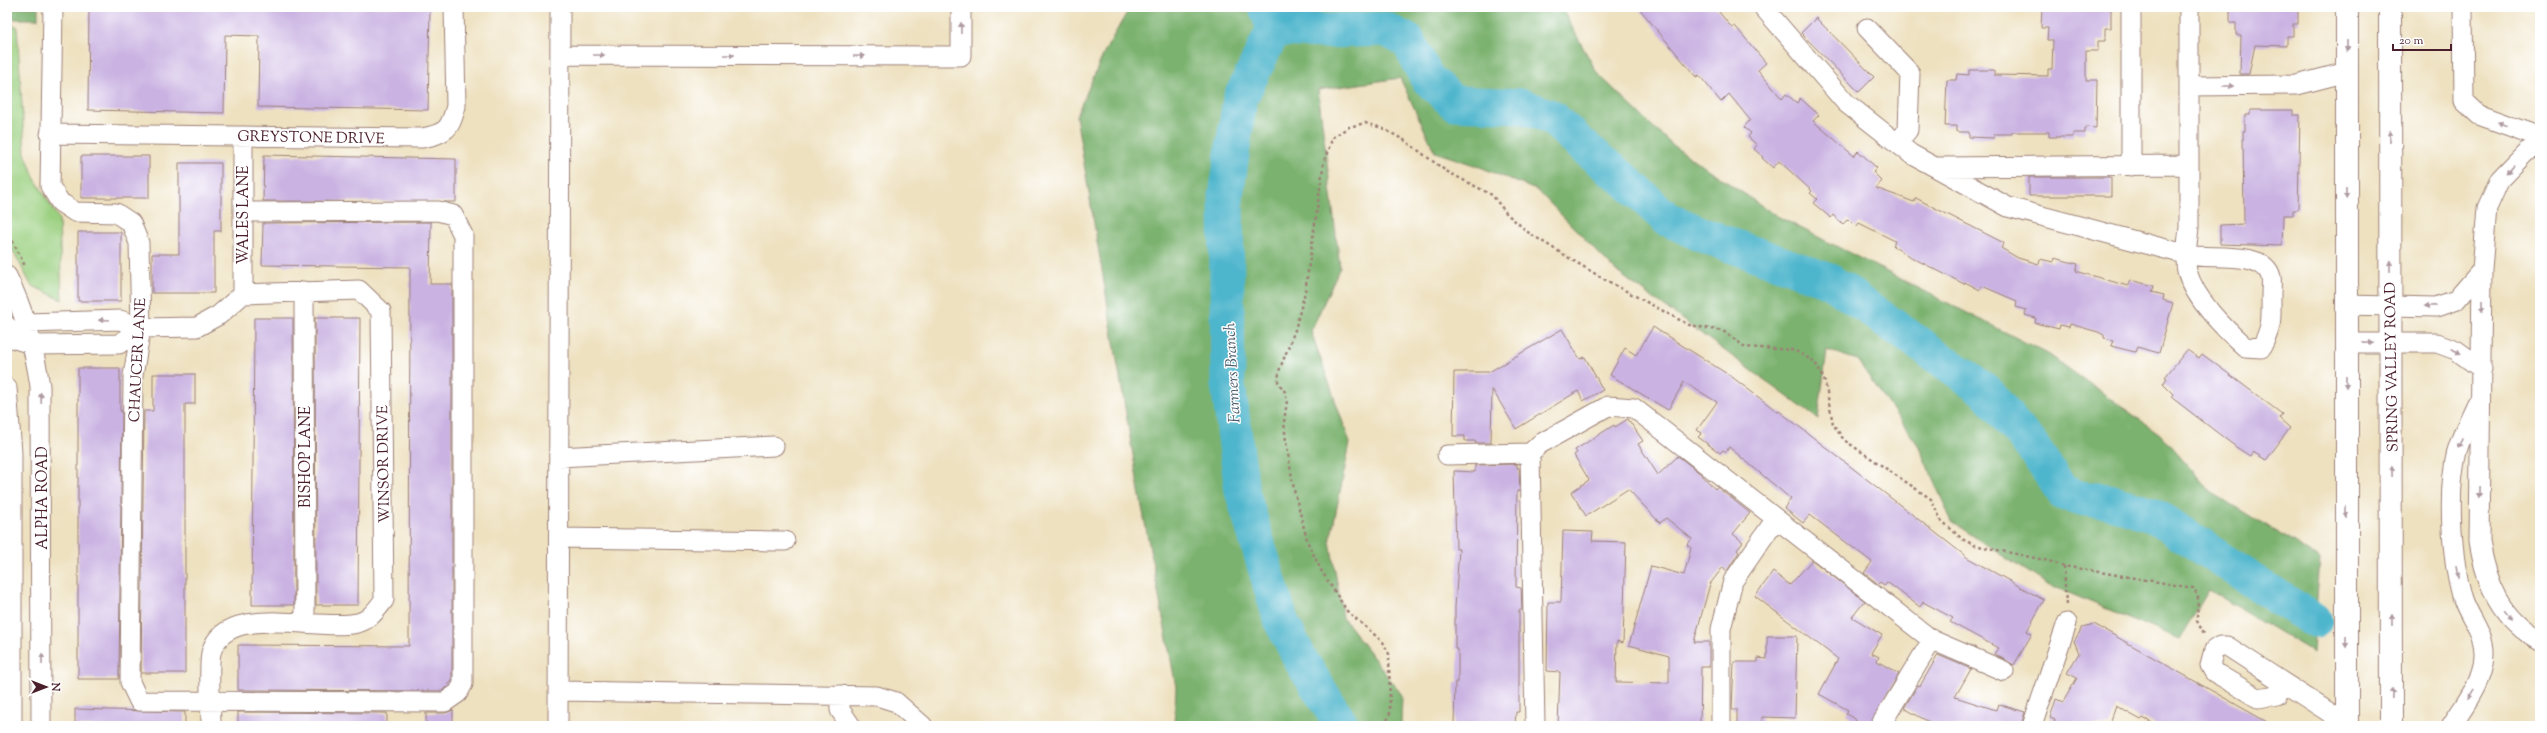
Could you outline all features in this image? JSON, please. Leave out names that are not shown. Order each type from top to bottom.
[{"type":"main road","points":[[2347,7],[2347,725]]},
{"type":"main road","name":"SPRING VALLEY ROAD","points":[[2390,7],[2391,726]]},
{"type":"street","name":"CHAUCER LANE","points":[[53,7],[50,186],[60,202],[75,212],[116,213],[131,223],[139,243],[141,328],[133,376],[130,682],[139,701],[211,700]]},
{"type":"street","name":"GREYSTONE DRIVE","points":[[50,134],[422,138],[441,134],[452,121],[456,106],[454,7]]},
{"type":"street","points":[[558,726],[560,7]]},
{"type":"street","points":[[560,55],[961,56],[961,7]]},
{"type":"street","points":[[1763,7],[1846,103],[1911,154],[2008,206],[2188,256],[2202,258],[2246,257],[2263,264],[2271,276],[2271,329],[2261,348],[2245,347],[2206,308],[2187,271],[2188,256],[2189,7]]},
{"type":"street","points":[[2130,166],[2131,7]]},
{"type":"street","points":[[2463,7],[2464,101],[2479,115],[2540,137]]},
{"type":"street","points":[[1867,28],[1910,73],[1908,130],[1897,143]]},
{"type":"street","points":[[2188,86],[2297,86],[2347,72]]},
{"type":"street","name":"WALES LANE","points":[[243,136],[243,294]]},
{"type":"street","points":[[2540,145],[2526,152],[2511,167],[2492,193],[2485,220],[2482,270],[2479,542],[2484,571],[2500,605],[2522,631],[2540,641]]},
{"type":"street","points":[[1935,167],[2188,166]]},
{"type":"street","points":[[211,700],[445,702],[458,693],[463,684],[463,236],[453,215],[438,211],[244,212]]},
{"type":"street","points":[[2346,305],[2436,306],[2456,300],[2482,270]]},
{"type":"street","name":"ALPHA ROAD","points":[[7,276],[28,323],[34,345],[42,419],[42,726]]},
{"type":"street","name":"WINSOR DRIVE","points":[[304,291],[359,290],[382,311],[384,600],[374,613],[358,623],[305,623]]},
{"type":"street","points":[[28,323],[120,320],[141,328],[197,327],[219,315],[243,294],[304,291]]},
{"type":"street","name":"BISHOP LANE","points":[[304,291],[305,623]]},
{"type":"street","points":[[7,326],[15,339],[34,345],[119,344],[141,328]]},
{"type":"street","points":[[2346,343],[2437,343],[2456,350],[2482,369]]},
{"type":"street","name":"ALPHA ROAD","points":[[7,388],[12,453],[12,726]]},
{"type":"street","points":[[2451,726],[2479,679],[2484,655],[2481,636],[2464,601],[2460,586],[2453,531],[2455,462],[2463,435],[2481,394]]},
{"type":"street","points":[[1447,456],[1530,453],[1540,444],[1608,406],[1634,408],[1775,520],[1932,640],[2004,671]]},
{"type":"street","points":[[559,456],[774,446]]},
{"type":"street","points":[[1530,453],[1535,726]]},
{"type":"street","points":[[1721,726],[1721,629],[1733,581],[1775,520]]},
{"type":"street","points":[[559,538],[785,541]]},
{"type":"street","points":[[211,726],[211,652],[222,634],[249,622],[305,623]]},
{"type":"street","points":[[2032,726],[2067,623]]},
{"type":"street","points":[[1880,726],[1932,640]]},
{"type":"street","points":[[2284,683],[2347,725]]},
{"type":"street","points":[[558,691],[877,696],[896,702],[923,726]]},
{"type":"street","points":[[840,695],[840,710],[851,726]]},
{"type":"path","points":[[2064,566],[2067,623]]},
{"type":"green space","points":[[8,7],[38,7],[38,19],[7,19]]},
{"type":"green space","points":[[1130,7],[1561,7],[1597,73],[1672,145],[1777,216],[2048,354],[2160,434],[2211,492],[2320,559],[2313,652],[2209,590],[2179,639],[2045,583],[1952,522],[1918,445],[1857,360],[1827,350],[1818,419],[1617,272],[1538,191],[1480,167],[1435,152],[1400,78],[1318,90],[1340,267],[1311,331],[1350,443],[1330,541],[1343,618],[1402,695],[1401,726],[1174,726],[1176,687],[1139,491],[1076,116],[1105,51]]},
{"type":"green space","points":[[7,25],[17,26],[25,153],[35,179],[59,219],[62,300],[31,285],[7,239]]},
{"type":"building","points":[[89,7],[430,7],[428,110],[258,107],[259,36],[225,35],[224,113],[88,110]]},
{"type":"building","points":[[1638,7],[1715,7],[1732,28],[1735,26],[1766,63],[1758,70],[1782,99],[1786,94],[1797,103],[1800,98],[1819,115],[1813,121],[1854,156],[1858,151],[1877,168],[1873,172],[1882,181],[1876,188],[1914,202],[1916,198],[2004,243],[2001,248],[2018,258],[2039,264],[2040,259],[2053,262],[2054,258],[2078,264],[2076,271],[2128,286],[2130,280],[2154,286],[2152,292],[2164,295],[2163,300],[2173,303],[2159,353],[2137,347],[2135,352],[2111,346],[2113,340],[2104,338],[2104,335],[2070,324],[2069,327],[2060,325],[2059,329],[2035,323],[2036,318],[2025,315],[2026,310],[2016,307],[2017,301],[1982,286],[1980,290],[1965,282],[1964,284],[1907,255],[1893,246],[1895,241],[1859,223],[1856,227],[1848,219],[1843,224],[1833,215],[1831,218],[1813,203],[1817,199],[1810,193],[1812,191],[1779,161],[1773,168],[1762,158],[1763,157],[1754,149],[1757,145],[1748,137],[1751,133],[1744,127],[1750,120],[1729,94],[1721,102],[1699,75],[1696,77]]},
{"type":"building","points":[[2042,7],[2111,7],[2111,28],[2105,28],[2105,41],[2098,41],[2098,51],[2086,51],[2086,80],[2097,80],[2096,128],[2085,127],[2085,133],[2073,133],[2073,137],[2049,137],[2049,132],[2012,132],[2012,134],[1994,134],[1994,138],[1969,137],[1969,132],[1957,132],[1957,126],[1945,126],[1947,80],[1956,80],[1957,74],[1969,75],[1969,70],[1994,70],[1994,75],[2048,76],[2048,69],[2052,69],[2053,40],[2047,40],[2048,28],[2041,28]]},
{"type":"building","points":[[2230,7],[2298,7],[2298,24],[2293,24],[2293,36],[2287,36],[2287,46],[2255,45],[2249,74],[2240,74],[2241,35],[2236,35],[2236,23],[2230,23]]},
{"type":"building","points":[[1816,18],[1874,77],[1859,92],[1801,33]]},
{"type":"building","points":[[2250,110],[2293,110],[2293,115],[2300,115],[2298,210],[2293,210],[2293,215],[2283,215],[2282,246],[2220,244],[2220,225],[2244,224],[2243,131],[2245,131],[2245,115],[2250,115]]},
{"type":"building","points":[[264,155],[456,159],[456,202],[263,201]]},
{"type":"building","points":[[81,156],[149,156],[149,198],[81,198]]},
{"type":"building","points":[[179,163],[221,163],[221,231],[214,231],[214,293],[152,293],[152,254],[179,254]]},
{"type":"building","points":[[2029,177],[2111,177],[2111,196],[2029,196]]},
{"type":"building","points":[[431,222],[430,284],[452,284],[452,681],[442,691],[238,690],[238,645],[409,646],[410,267],[262,265],[263,223]]},
{"type":"building","points":[[78,232],[121,232],[121,301],[78,301]]},
{"type":"building","points":[[254,318],[293,318],[294,605],[252,605]]},
{"type":"building","points":[[315,318],[360,318],[358,605],[316,605]]},
{"type":"building","points":[[1653,327],[1732,377],[1778,412],[1779,411],[1968,558],[2044,600],[2027,631],[2032,634],[2014,665],[1994,654],[1998,648],[1950,622],[1953,618],[1923,602],[1920,607],[1887,582],[1884,585],[1880,582],[1878,584],[1864,573],[1872,562],[1810,515],[1803,523],[1784,508],[1791,499],[1729,447],[1726,452],[1723,450],[1720,453],[1698,437],[1702,433],[1697,430],[1717,402],[1684,382],[1668,410],[1610,375],[1625,348],[1636,355]]},
{"type":"building","points":[[1562,329],[1580,359],[1585,357],[1603,390],[1583,401],[1578,391],[1516,429],[1492,389],[1491,443],[1475,443],[1475,441],[1465,441],[1465,436],[1453,436],[1454,372],[1489,372]]},
{"type":"building","points":[[2187,350],[2199,358],[2202,354],[2282,414],[2279,418],[2290,428],[2266,460],[2253,452],[2250,456],[2236,447],[2171,397],[2173,394],[2163,384],[2167,378],[2165,377]]},
{"type":"building","points":[[78,368],[120,368],[120,411],[122,411],[119,679],[78,679]]},
{"type":"building","points":[[153,374],[195,374],[195,404],[185,404],[185,673],[141,673],[144,411],[153,411]]},
{"type":"building","points":[[1628,419],[1643,441],[1638,444],[1658,475],[1678,456],[1701,474],[1715,489],[1717,487],[1750,513],[1733,534],[1743,542],[1737,550],[1739,552],[1727,571],[1723,567],[1710,584],[1694,642],[1709,642],[1709,667],[1701,667],[1700,726],[1558,726],[1560,672],[1547,671],[1548,602],[1561,602],[1563,531],[1593,532],[1592,541],[1626,542],[1623,643],[1617,641],[1616,682],[1669,683],[1669,656],[1629,645],[1651,566],[1684,575],[1691,548],[1687,545],[1692,539],[1666,518],[1660,523],[1628,489],[1586,516],[1571,492],[1589,480],[1574,455],[1577,453],[1575,450],[1614,425],[1615,427]]},
{"type":"building","points":[[1517,464],[1517,468],[1519,468],[1520,491],[1517,491],[1516,587],[1521,588],[1522,610],[1519,610],[1519,712],[1516,712],[1515,726],[1454,726],[1455,682],[1458,682],[1458,649],[1455,649],[1455,607],[1459,549],[1456,549],[1454,471],[1475,472],[1475,465]]},
{"type":"building","points":[[1812,560],[1865,601],[1852,617],[1882,635],[1871,653],[1879,657],[1877,661],[1899,674],[1869,726],[1853,726],[1856,720],[1846,714],[1848,710],[1819,694],[1838,659],[1755,596],[1773,572],[1790,585]]},
{"type":"building","points":[[2094,624],[2274,726],[2158,726],[2143,718],[2141,720],[2116,706],[2109,726],[2053,726],[2055,720],[2050,718],[2056,699],[2063,702],[2077,678],[2067,673],[2079,653],[2074,641],[2083,627]]},
{"type":"building","points":[[1767,636],[1797,636],[1795,718],[1762,717],[1762,726],[1737,726],[1737,709],[1732,709],[1734,662],[1758,662],[1758,658],[1767,659]]},
{"type":"building","points":[[1938,655],[1971,669],[1955,697],[1996,710],[1998,704],[2025,712],[2021,726],[1936,726],[1904,708],[1918,685],[1920,686]]},
{"type":"building","points":[[75,709],[185,712],[185,726],[75,726]]},
{"type":"building","points":[[453,710],[453,726],[426,726],[426,713],[445,713]]},
{"type":"building","points":[[238,712],[387,713],[387,726],[238,726]]},
{"type":"waterway","name":"Farmers Branch","points":[[1266,7],[1274,29],[1240,99],[1226,196],[1228,384],[1242,491],[1281,621],[1302,662],[1342,726]]},
{"type":"waterway","points":[[1274,29],[1325,31],[1385,29],[1408,41],[1427,78],[1454,103],[1523,106],[1551,117],[1584,147],[1625,180],[1667,219],[1711,238],[1830,281],[1986,391],[2033,448],[2063,492],[2078,498],[2107,501],[2152,514],[2315,621]]}]
